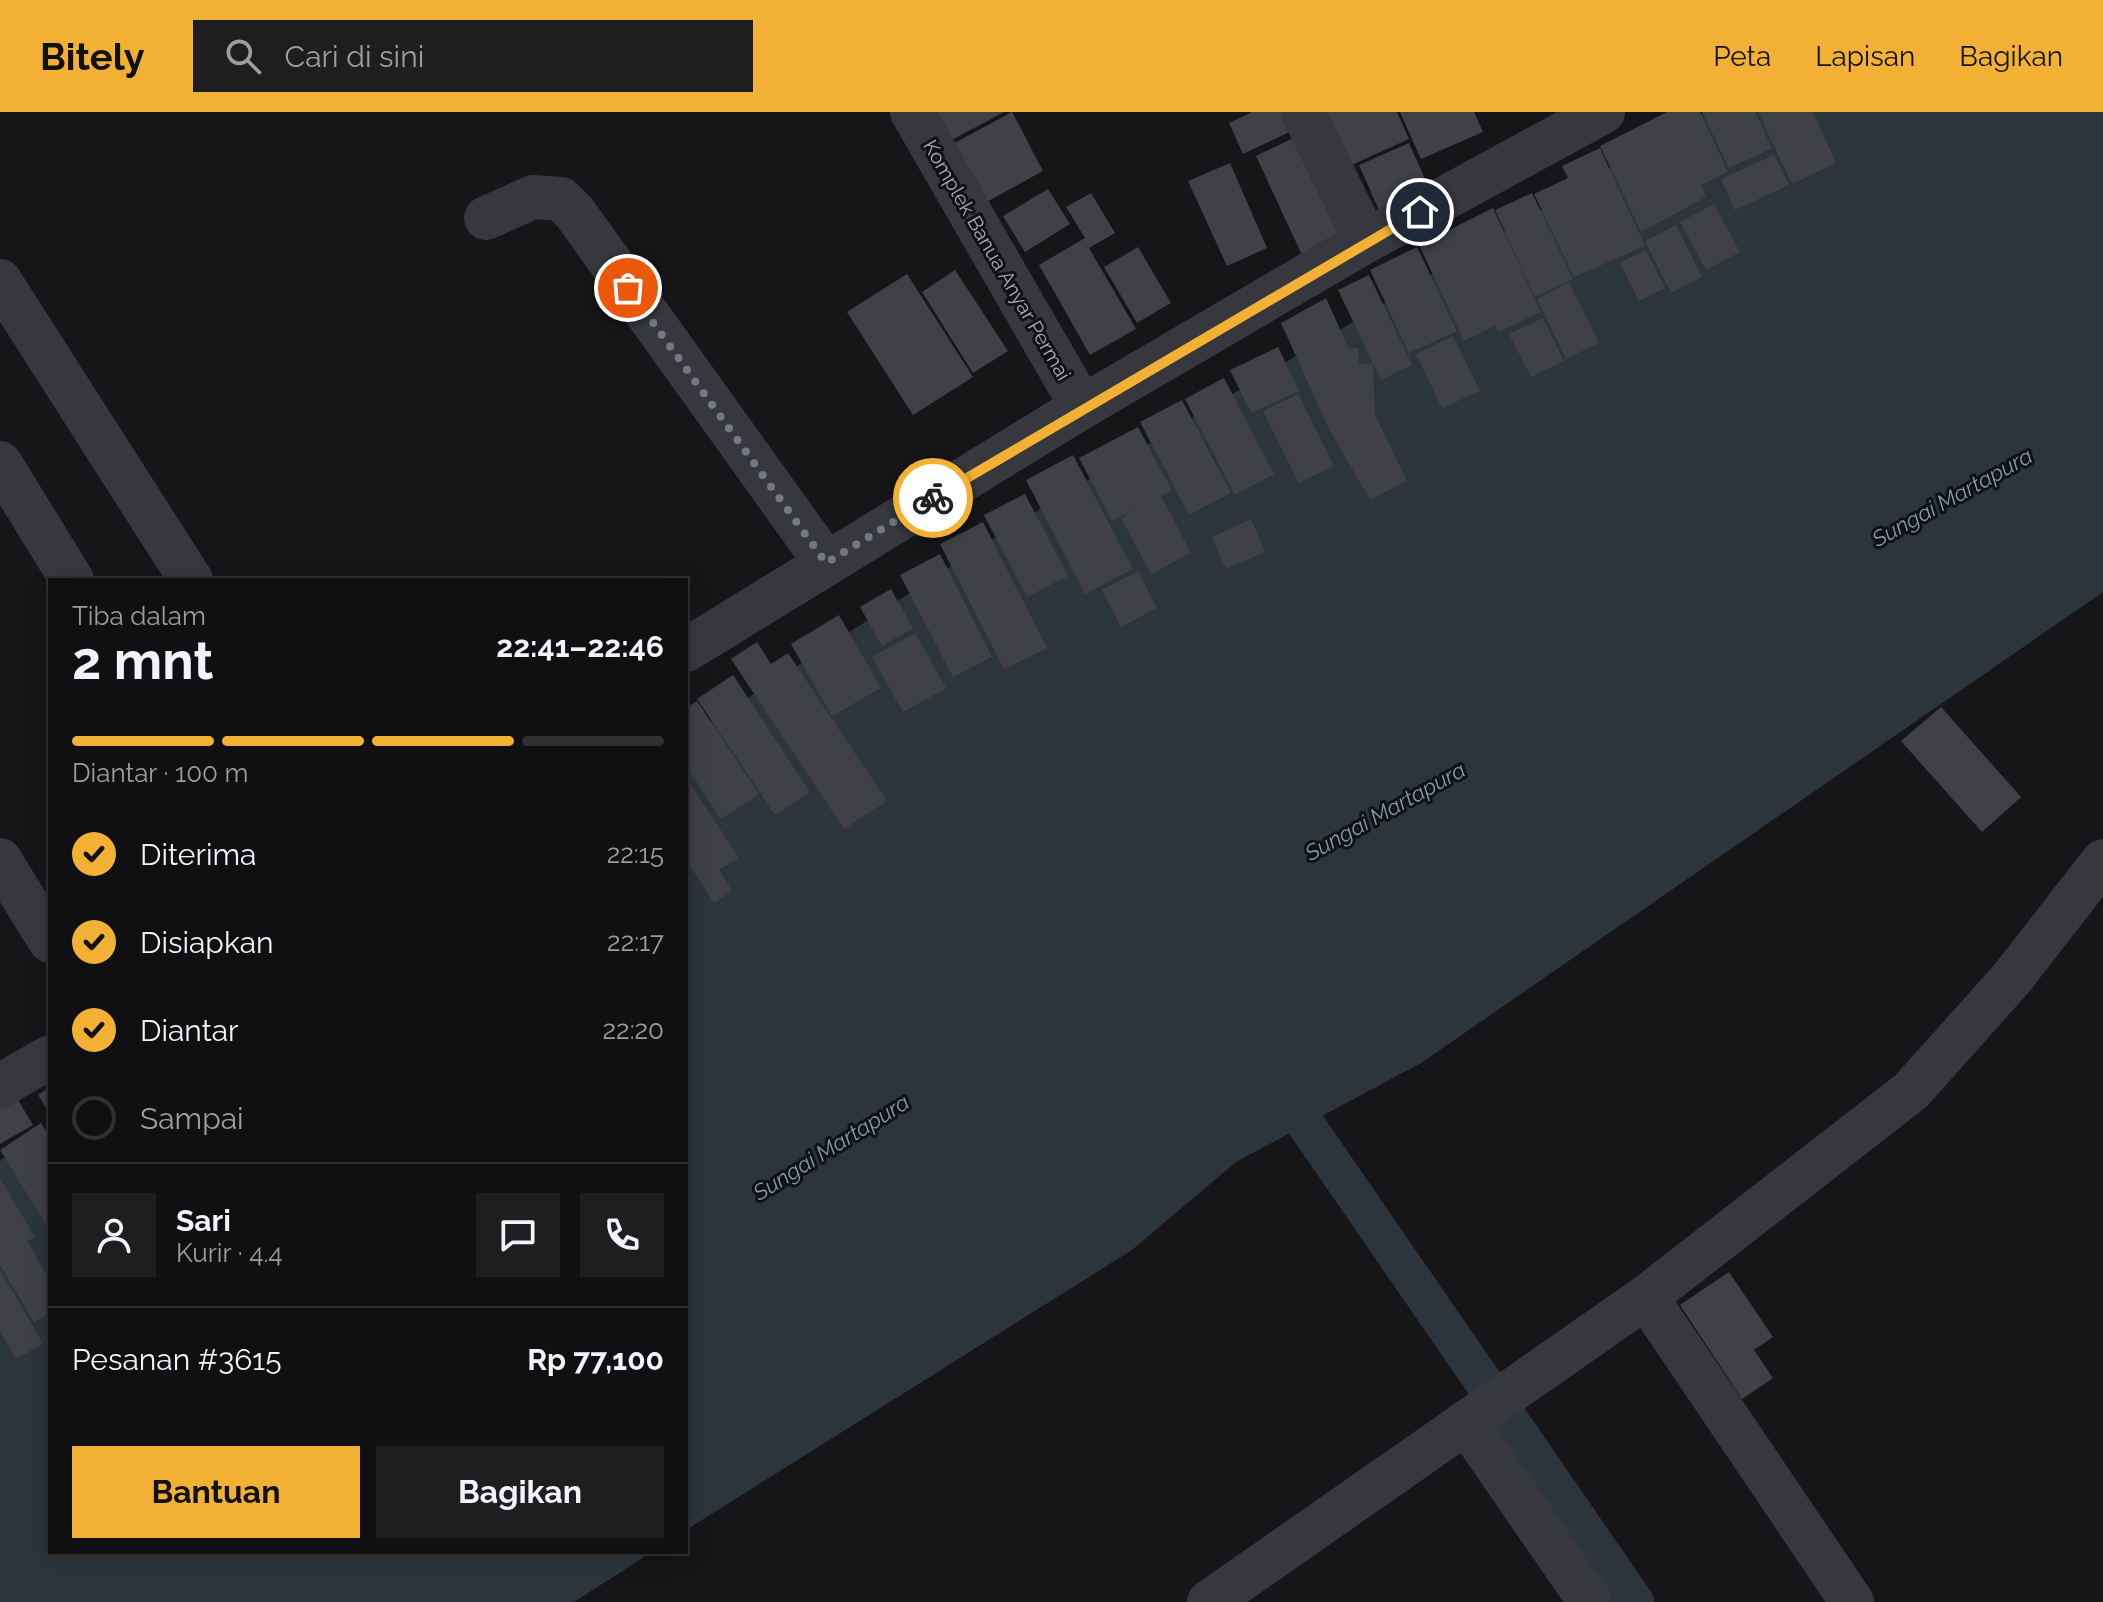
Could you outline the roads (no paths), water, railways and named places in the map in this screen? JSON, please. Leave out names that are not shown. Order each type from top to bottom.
[{"type":"street","name":"Komplek Banua Anyar Permai","points":[[912,112],[1082,407]]},
{"type":"street","points":[[1303,112],[1366,241]]},
{"type":"street","points":[[688,649],[1082,407],[1587,116]]},
{"type":"street","points":[[486,218],[533,197],[561,199],[568,206],[826,563]]},
{"type":"street","points":[[0,281],[190,578]]},
{"type":"street","points":[[0,463],[71,578]]},
{"type":"street","points":[[0,860],[48,938]]},
{"type":"street","points":[[1209,1602],[1646,1297],[1911,1091],[2012,978],[2103,861]]},
{"type":"street","points":[[0,1086],[48,1058]]},
{"type":"street","points":[[1646,1297],[1852,1602]]},
{"type":"street","points":[[1489,1406],[1590,1602]]},
{"type":"water","name":"Sungai Martapura","points":[[1705,112],[2103,112],[2103,592],[1421,1063],[1236,1162],[1132,1250],[688,1529],[688,737],[1046,505]]},
{"type":"water","points":[[48,1132],[48,1554],[649,1554],[574,1602],[0,1602],[0,1160]]},
{"type":"waterway","points":[[1278,1084],[1635,1602]]}]
